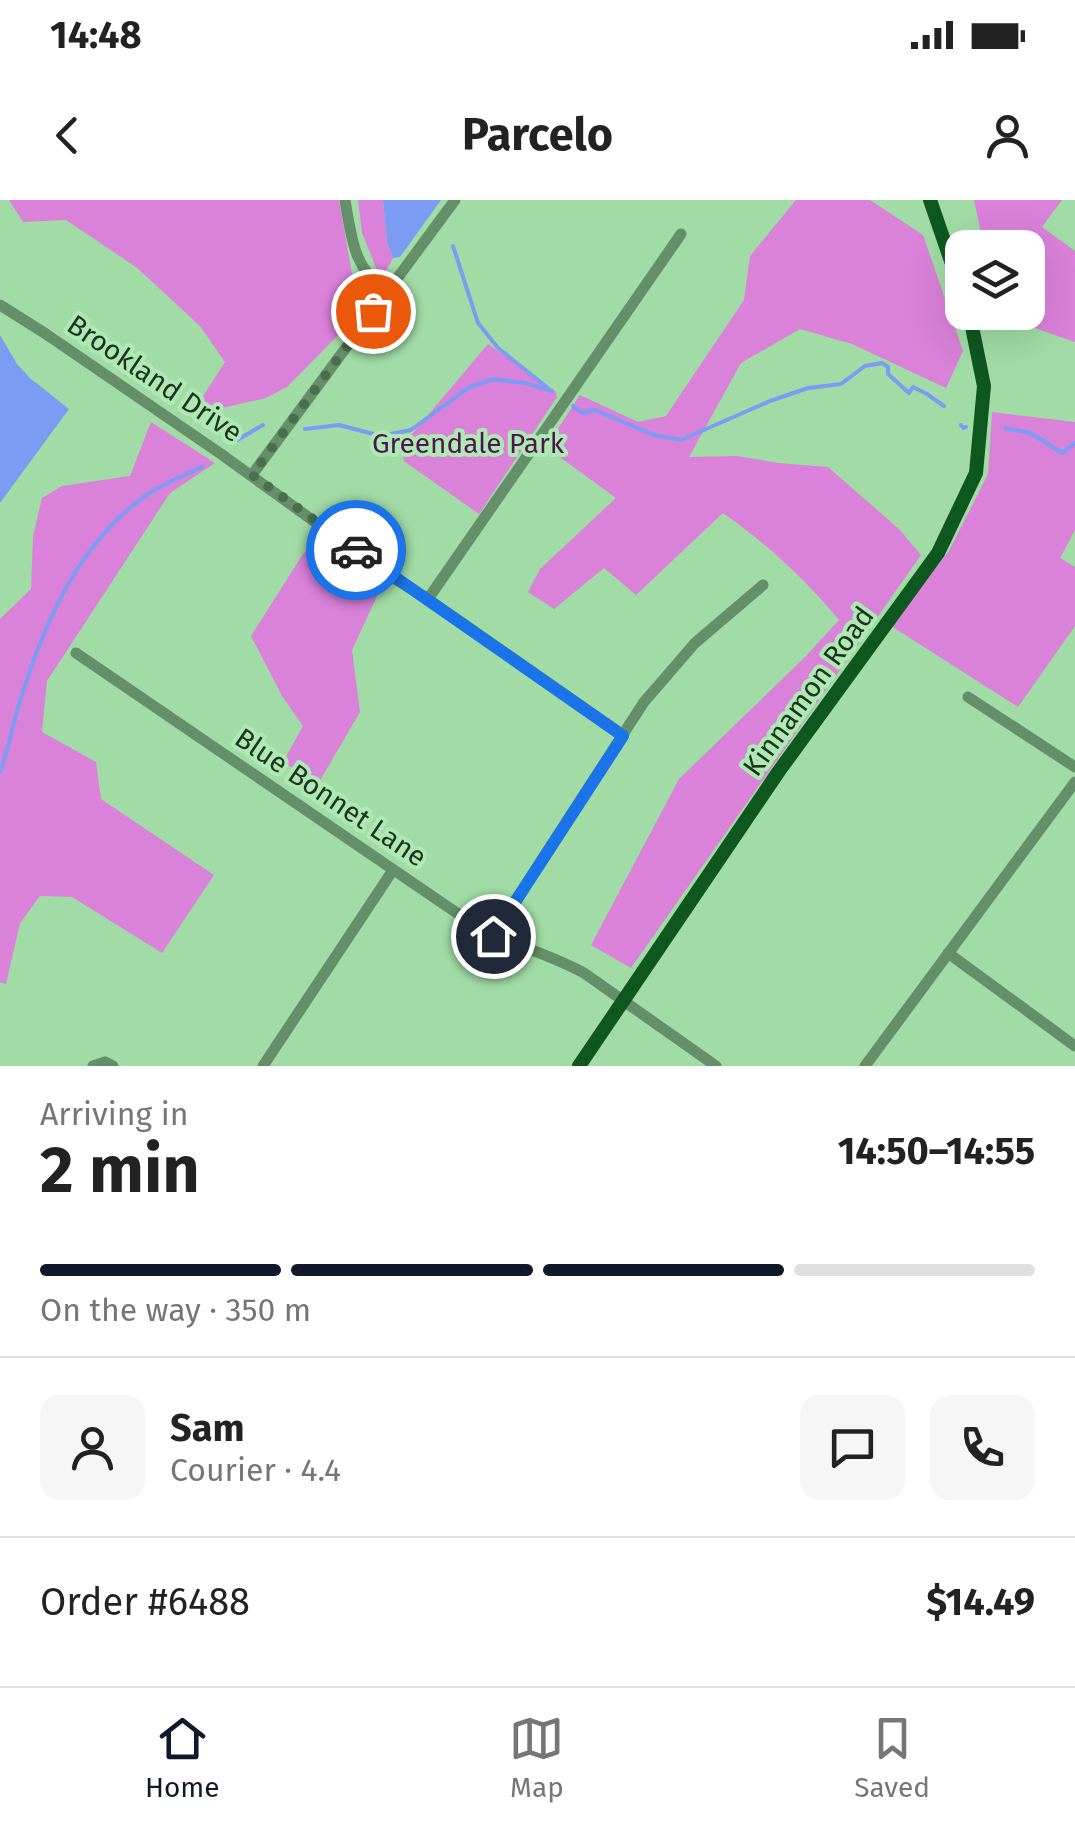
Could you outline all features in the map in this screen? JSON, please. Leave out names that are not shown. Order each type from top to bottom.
[{"type":"main road","points":[[930,200],[945,244]]},
{"type":"main road","name":"Kinnamon Road","points":[[578,1066],[779,771],[938,553],[976,473],[984,386],[973,330]]},
{"type":"street","points":[[345,200],[359,262],[369,279],[386,293]]},
{"type":"street","points":[[252,475],[455,200]]},
{"type":"street","points":[[428,599],[681,234]]},
{"type":"street","name":"Brookland Drive","points":[[0,305],[252,475],[387,574],[623,736]]},
{"type":"street","points":[[493,936],[644,702],[695,643],[763,585]]},
{"type":"street","name":"Blue Bonnet Lane","points":[[76,652],[493,936],[564,962],[716,1066]]},
{"type":"street","points":[[968,697],[1075,767]]},
{"type":"street","points":[[865,1066],[1075,782]]},
{"type":"street","points":[[263,1066],[393,870]]},
{"type":"street","points":[[948,953],[1075,1046]]},
{"type":"street","points":[[93,1066],[106,1062],[113,1066]]},
{"type":"green space","points":[[9,200],[339,200],[359,314],[287,387],[266,398],[191,415],[225,362],[200,326],[136,267],[66,220],[23,222]]},
{"type":"green space","points":[[358,200],[383,200],[387,242],[393,258],[381,280],[362,233]]},
{"type":"green space","points":[[796,200],[870,200],[923,235],[945,299],[945,330],[956,330],[963,351],[946,388],[852,344],[800,329],[741,363],[689,457],[737,456],[828,467],[899,529],[921,555],[631,968],[591,945],[679,779],[839,620],[785,563],[723,513],[636,595],[604,568],[554,609],[528,592],[540,569],[616,498],[546,447],[580,395],[638,422],[666,416],[744,300],[750,256]]},
{"type":"green space","points":[[974,200],[1062,200],[1042,227],[1075,251],[1075,342],[1040,330],[1045,330],[1045,230],[980,230]]},
{"type":"green space","name":"Greendale Park","points":[[488,344],[555,391],[557,397],[479,514],[404,461],[402,446]]},
{"type":"green space","points":[[992,412],[1075,422],[1075,530],[1060,558],[1075,567],[1075,626],[1018,707],[891,626],[949,551],[988,474]]},
{"type":"green space","points":[[151,422],[215,463],[170,493],[47,681],[42,732],[96,762],[101,799],[214,875],[162,953],[72,897],[40,896],[20,923],[6,984],[0,982],[0,619],[31,589],[33,536],[42,498],[62,486],[130,476]]},
{"type":"green space","points":[[310,547],[378,594],[352,650],[360,712],[318,784],[283,762],[303,726],[282,696],[251,636]]},
{"type":"water","points":[[383,200],[441,200],[400,257],[393,258],[387,242]]},
{"type":"water","points":[[0,335],[30,378],[69,409],[0,503]]},
{"type":"waterway","points":[[453,246],[478,323],[498,348],[548,388]]},
{"type":"waterway","points":[[573,406],[583,413],[595,410],[654,435],[681,440],[770,401],[808,388],[841,384],[865,366],[882,363],[909,393],[913,387],[944,406]]},
{"type":"waterway","points":[[305,429],[339,425],[381,436],[411,430],[468,388],[493,379],[552,391]]},
{"type":"waterway","points":[[232,443],[263,425]]},
{"type":"waterway","points":[[961,425],[966,427]]},
{"type":"waterway","points":[[1005,428],[1031,433],[1062,453],[1075,443]]},
{"type":"waterway","points":[[0,772],[41,640],[84,559],[102,535],[148,494],[202,467]]},
{"type":"way so far","points":[[356,550],[252,475],[373,311]]},
{"type":"route","points":[[356,550],[623,736],[493,936]]}]
